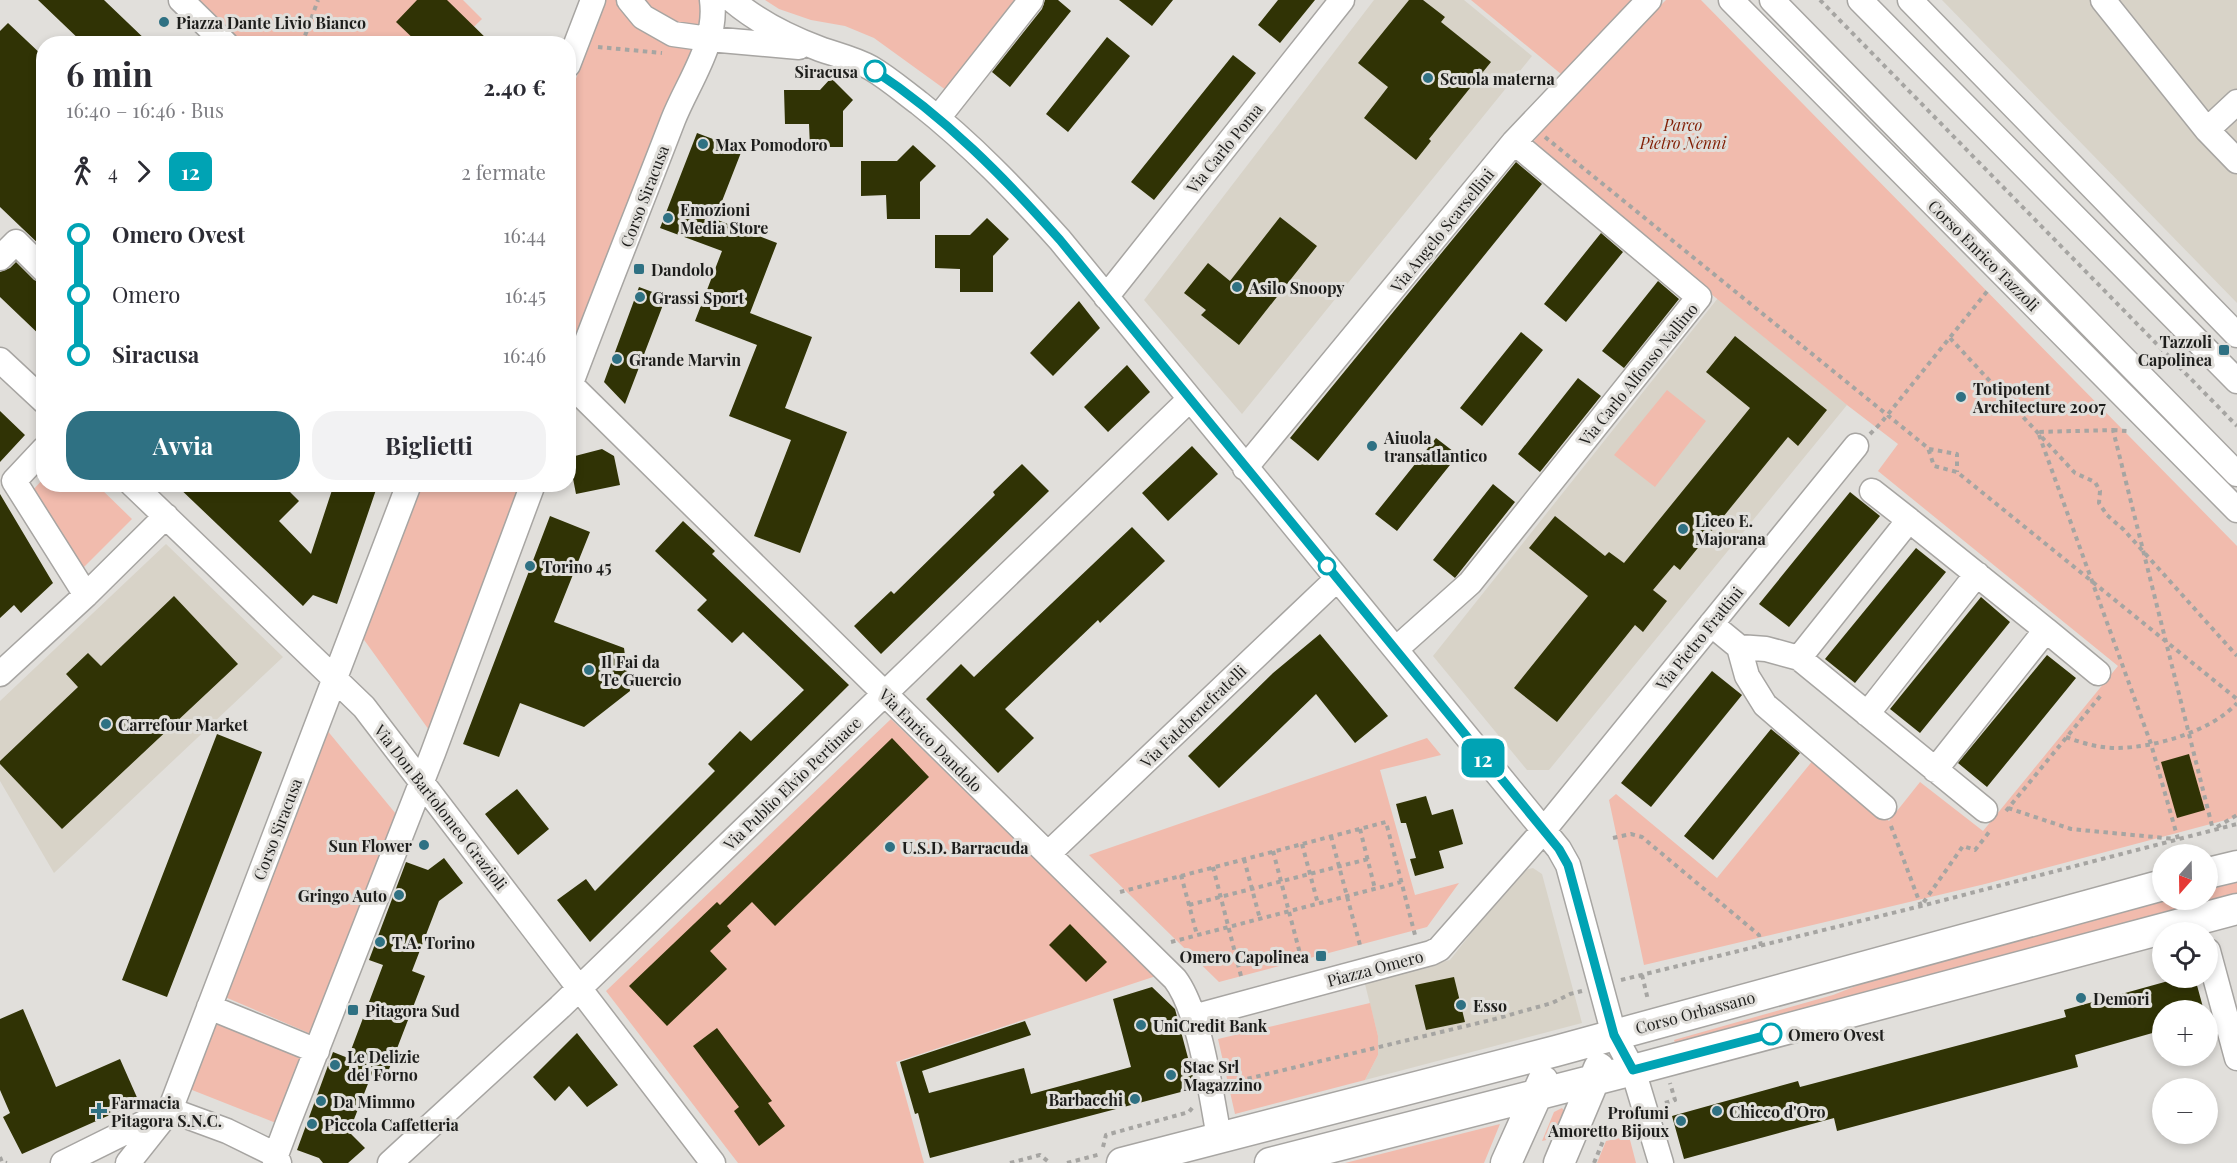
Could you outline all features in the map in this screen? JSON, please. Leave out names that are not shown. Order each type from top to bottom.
[{"type":"main road","points":[[2218,871],[2237,866]]},
{"type":"main road","name":"Corso Orbassano","points":[[1122,1163],[1221,1150],[1556,1051],[2152,888]]},
{"type":"main road","points":[[2210,922],[2237,909]]},
{"type":"main road","points":[[1270,1163],[2152,939]]},
{"type":"main road","points":[[1559,1163],[1614,1035]]},
{"type":"main road","points":[[1506,1163],[1556,1051]]},
{"type":"street","points":[[181,0],[218,36]]},
{"type":"street","points":[[577,41],[593,0]]},
{"type":"street","points":[[629,0],[643,16],[705,49],[820,49]]},
{"type":"street","name":"Corso Siracusa","points":[[576,372],[678,108],[705,49],[713,11],[712,0]]},
{"type":"street","points":[[732,0],[764,24],[870,68],[938,118],[1026,201],[1559,849],[1568,865],[1614,1035],[1633,1070],[1661,1163]]},
{"type":"street","points":[[938,118],[1031,0]]},
{"type":"street","name":"Via Carlo Poma","points":[[1106,297],[1342,0]]},
{"type":"street","name":"Via Angelo Scarsellini","points":[[1245,468],[1514,142],[1648,0]]},
{"type":"street","name":"Corso Enrico Tazzoli","points":[[1731,0],[2237,510]]},
{"type":"street","name":"Corso Enrico Tazzoli","points":[[1772,0],[2237,474]]},
{"type":"street","points":[[1860,0],[2237,381]]},
{"type":"street","points":[[1910,0],[2237,335]]},
{"type":"street","points":[[2103,0],[2207,130],[2237,161]]},
{"type":"street","points":[[2207,130],[2237,102]]},
{"type":"street","name":"Via Carlo Alfonso Nallino","points":[[1396,649],[1470,583],[1699,297],[1514,142]]},
{"type":"street","points":[[0,258],[16,242],[36,262]]},
{"type":"street","points":[[0,360],[36,394]]},
{"type":"street","name":"Via Enrico Dandolo","points":[[576,394],[1174,979],[1183,990],[1193,1017],[1210,1088],[1221,1150]]},
{"type":"street","name":"Via Publio Elvio Pertinace","points":[[390,1163],[580,988],[1190,399]]},
{"type":"street","name":"Via Pietro Frattini","points":[[1543,831],[1856,446]]},
{"type":"street","points":[[36,458],[14,481],[86,595]]},
{"type":"street","points":[[1872,491],[2098,673]]},
{"type":"street","name":"Via Don Bartolomeo Grazioli","points":[[140,492],[364,707],[713,1163]]},
{"type":"street","name":"Corso Siracusa","points":[[128,1163],[170,1110],[406,492]]},
{"type":"street","points":[[63,1163],[170,1110],[227,1131],[277,1160],[530,492]]},
{"type":"street","points":[[0,674],[86,595],[166,516]]},
{"type":"street","points":[[1799,658],[1909,520]]},
{"type":"street","points":[[1867,714],[1977,574]]},
{"type":"street","name":"Via Fatebenefratelli","points":[[1048,854],[1337,579]]},
{"type":"street","points":[[1711,624],[1739,647],[1766,649],[1799,658],[1935,770],[1996,809]]},
{"type":"street","points":[[1935,770],[2046,630]]},
{"type":"street","points":[[1739,647],[1747,676],[1765,705],[1884,807]]},
{"type":"street","name":"Piazza Omero","points":[[1193,1017],[1439,949],[1543,831]]},
{"type":"street","points":[[2218,988],[2237,1058]]},
{"type":"street","points":[[209,1006],[317,1051]]},
{"type":"path","points":[[305,36],[318,0]]},
{"type":"path","points":[[1820,0],[2237,426]]},
{"type":"path","points":[[577,41],[588,46],[705,49]]},
{"type":"path","points":[[1531,125],[1928,448],[1957,454],[1957,472]]},
{"type":"path","points":[[1856,446],[1887,415],[1987,291],[2004,274]]},
{"type":"path","points":[[1950,338],[2075,472],[2095,482],[2100,491],[2099,503],[2107,515],[2124,530],[2237,656]]},
{"type":"path","points":[[2038,432],[2113,430],[2187,734],[2213,830]]},
{"type":"path","points":[[2038,432],[2151,744],[2178,839]]},
{"type":"path","points":[[1928,448],[1934,466],[1957,472],[2237,701],[2229,712],[2187,734],[2151,744],[2116,748],[2085,744],[2066,737]]},
{"type":"path","points":[[1996,809],[2072,829],[2178,839]]},
{"type":"path","points":[[2213,830],[2237,815]]},
{"type":"path","points":[[1120,892],[1386,822],[1415,935]]},
{"type":"path","points":[[1067,1163],[1102,1154],[1106,1135],[1189,1112],[1210,1088],[1495,1019],[1552,1003],[1570,994],[1601,985],[1921,906],[2237,824]]},
{"type":"path","points":[[1360,828],[1376,889]]},
{"type":"path","points":[[1613,838],[1631,834],[1642,837],[1759,935],[1761,946]]},
{"type":"path","points":[[1331,836],[1361,950]]},
{"type":"path","points":[[1302,844],[1318,904]]},
{"type":"path","points":[[1273,851],[1303,965]]},
{"type":"path","points":[[1244,859],[1260,919]]},
{"type":"path","points":[[1189,905],[1368,859]]},
{"type":"path","points":[[1213,867],[1242,980]]},
{"type":"path","points":[[1181,875],[1197,936]]},
{"type":"path","points":[[1172,942],[1401,882]]},
{"type":"path","points":[[1010,1163],[1040,1155],[1050,1163]]},
{"type":"shaded area","points":[[1374,0],[1464,0],[1532,56],[1242,414],[1144,300]]},
{"type":"shaded area","points":[[1942,0],[2237,0],[2237,303]]},
{"type":"shaded area","points":[[1718,298],[1847,405],[1549,770],[1527,770],[1433,656]]},
{"type":"shaded area","points":[[166,544],[283,657],[54,873],[0,781],[0,701]]},
{"type":"shaded area","points":[[1533,868],[1542,874],[1582,1023],[1365,1080],[1378,1055],[1378,1036],[1364,980],[1450,960],[1520,871]]},
{"type":"green space","points":[[181,0],[463,0],[482,19],[464,36],[219,36]]},
{"type":"green space","points":[[606,0],[623,0],[694,44],[576,347],[576,79]]},
{"type":"green space","points":[[641,0],[701,0],[700,29],[663,20]]},
{"type":"green space","points":[[765,0],[1024,0],[950,93],[874,38],[845,26],[811,20],[779,9]]},
{"type":"green space","points":[[1471,0],[1637,0],[1561,74]]},
{"type":"green space","name":"Parco Pietro Nenni","points":[[1666,0],[1701,0],[2237,546],[2237,817],[1985,884],[1644,965],[1609,800],[1616,794],[1717,878],[1814,759],[1889,821],[1920,782],[1983,831],[2118,666],[1878,471],[1898,444],[1530,146],[1570,95]]},
{"type":"green space","points":[[1667,390],[1706,421],[1655,487],[1614,455]]},
{"type":"green space","points":[[36,487],[36,492],[104,492],[132,519],[83,568],[33,490]]},
{"type":"green space","points":[[417,492],[520,492],[429,730],[362,637]]},
{"type":"green space","name":"U.S.D. Barracuda","points":[[891,719],[1156,976],[896,1062],[924,1163],[738,1163],[606,991]]},
{"type":"green space","points":[[326,729],[396,814],[311,1034],[225,997]]},
{"type":"green space","points":[[1427,738],[1441,755],[1380,770],[1415,895],[1459,883],[1427,927],[1219,982],[1089,855]]},
{"type":"green space","points":[[2237,882],[2237,894],[2218,899],[2218,887]]},
{"type":"green space","points":[[2152,904],[2152,910],[2177,910],[1675,1043],[1674,1040],[1833,995],[1884,975]]},
{"type":"green space","points":[[1370,1003],[1378,1036],[1378,1055],[1365,1080],[1235,1114],[1218,1039]]},
{"type":"green space","points":[[215,1020],[303,1055],[276,1123],[187,1088]]},
{"type":"green space","points":[[1562,1108],[1565,1112],[1555,1138],[1542,1141],[1554,1112]]},
{"type":"green space","points":[[1500,1124],[1484,1163],[1345,1163]]},
{"type":"green space","points":[[1629,1136],[1636,1163],[1597,1163],[1606,1141]]},
{"type":"building","points":[[38,0],[104,0],[142,36],[76,36]]},
{"type":"building","points":[[417,0],[447,0],[484,36],[411,36],[396,22]]},
{"type":"building","points":[[1045,0],[1058,0],[1071,11],[1010,87],[992,72],[1042,9]]},
{"type":"building","points":[[1119,0],[1173,0],[1152,26]]},
{"type":"building","points":[[1278,0],[1315,0],[1280,43],[1258,25]]},
{"type":"building","name":"Scuola materna","points":[[1409,0],[1423,0],[1445,17],[1441,22],[1491,62],[1429,139],[1431,141],[1416,160],[1364,118],[1388,87],[1358,63]]},
{"type":"building","points":[[8,23],[36,49],[36,241],[0,207],[0,31]]},
{"type":"building","points":[[1107,37],[1130,56],[1068,132],[1046,114]]},
{"type":"building","points":[[1233,55],[1256,73],[1154,200],[1131,182]]},
{"type":"building","points":[[831,78],[853,100],[843,111],[843,147],[810,147],[809,124],[785,124],[784,90],[820,90]]},
{"type":"building","points":[[697,133],[742,150],[715,219],[777,243],[750,313],[812,337],[785,408],[847,432],[800,553],[754,536],[791,440],[729,416],[757,345],[695,321],[722,251],[660,228]]},
{"type":"building","points":[[913,145],[936,166],[920,182],[920,219],[887,219],[886,195],[861,196],[861,161],[897,161]]},
{"type":"building","points":[[1516,162],[1542,184],[1318,461],[1290,438]]},
{"type":"building","name":"Asilo Snoopy","points":[[1280,217],[1317,246],[1239,345],[1201,315],[1206,310],[1184,293],[1208,263],[1230,281]]},
{"type":"building","points":[[987,218],[1009,239],[993,256],[993,292],[960,292],[960,269],[935,268],[935,235],[970,235]]},
{"type":"building","points":[[1601,233],[1623,252],[1566,322],[1544,304]]},
{"type":"building","points":[[16,262],[36,281],[36,331],[0,297],[0,272],[10,268]]},
{"type":"building","points":[[1658,281],[1679,299],[1624,368],[1602,351]]},
{"type":"building","points":[[639,287],[666,297],[625,404],[604,382]]},
{"type":"building","points":[[1079,301],[1100,328],[1053,376],[1030,353]]},
{"type":"building","points":[[1521,332],[1543,350],[1482,426],[1460,408]]},
{"type":"building","name":"Liceo E. Majorana","points":[[1735,336],[1827,410],[1798,446],[1788,437],[1680,570],[1674,565],[1653,590],[1667,601],[1643,632],[1635,625],[1557,722],[1514,688],[1588,596],[1529,548],[1555,516],[1605,556],[1609,552],[1624,563],[1750,408],[1706,372]]},
{"type":"building","points":[[1127,365],[1150,392],[1108,432],[1084,407]]},
{"type":"building","points":[[1578,378],[1601,396],[1540,472],[1518,454]]},
{"type":"building","points":[[0,411],[25,435],[0,462]]},
{"type":"building","points":[[1436,438],[1458,455],[1397,531],[1375,514]]},
{"type":"building","points":[[1192,446],[1218,474],[1168,521],[1142,493]]},
{"type":"building","points":[[602,449],[614,456],[620,485],[576,494],[576,456]]},
{"type":"building","points":[[1022,464],[1049,491],[881,654],[854,626],[891,591],[894,594],[995,495],[993,492]]},
{"type":"building","points":[[1493,484],[1515,502],[1455,578],[1433,560]]},
{"type":"building","points":[[183,492],[290,492],[299,501],[279,521],[311,554],[331,492],[375,492],[337,604],[313,595],[303,606]]},
{"type":"building","points":[[1850,492],[1880,516],[1789,627],[1759,604]]},
{"type":"building","points":[[0,494],[53,583],[21,613],[14,605],[0,618]]},
{"type":"building","points":[[550,516],[590,532],[554,622],[624,648],[630,691],[584,727],[520,703],[499,757],[463,744]]},
{"type":"building","points":[[683,521],[715,551],[712,554],[849,685],[590,942],[557,900],[586,879],[595,891],[715,771],[708,764],[740,731],[751,741],[804,690],[743,632],[732,643],[697,610],[707,600],[655,551]]},
{"type":"building","points":[[1132,527],[1165,561],[1100,623],[1098,620],[1005,709],[1034,738],[998,773],[926,699],[961,664],[974,677]]},
{"type":"building","points":[[1916,548],[1946,572],[1855,683],[1825,659]]},
{"type":"building","name":"Carrefour Market","points":[[174,596],[238,664],[62,829],[0,764],[0,761],[78,687],[66,674],[88,653],[101,666]]},
{"type":"building","points":[[1981,597],[2010,622],[1920,733],[1890,709]]},
{"type":"building","points":[[1320,634],[1388,716],[1355,743],[1316,694],[1219,788],[1188,756],[1273,673]]},
{"type":"building","points":[[2047,655],[2076,678],[1987,787],[1958,763]]},
{"type":"building","points":[[1712,671],[1742,695],[1651,807],[1621,783]]},
{"type":"building","points":[[1771,729],[1800,753],[1713,860],[1684,836]]},
{"type":"building","points":[[217,734],[262,752],[167,997],[122,980]]},
{"type":"building","points":[[892,738],[929,777],[775,926],[752,902],[727,926],[731,931],[710,951],[727,969],[667,1026],[629,986],[717,902],[720,905]]},
{"type":"building","points":[[2189,754],[2205,810],[2177,818],[2161,762]]},
{"type":"building","points":[[517,789],[549,829],[518,855],[485,814]]},
{"type":"building","points":[[1426,796],[1432,815],[1453,809],[1463,844],[1439,851],[1444,868],[1415,876],[1410,859],[1416,858],[1406,823],[1401,823],[1396,804]]},
{"type":"building","points":[[444,858],[463,883],[439,901],[412,971],[425,976],[386,1077],[373,1071],[349,1132],[365,1148],[348,1163],[323,1163],[319,1158],[297,1150],[333,1052],[348,1058],[383,965],[369,960],[406,862],[428,870]]},
{"type":"building","points":[[1070,924],[1107,962],[1086,982],[1049,945]]},
{"type":"building","points":[[1454,977],[1465,1022],[1426,1030],[1415,985]]},
{"type":"building","points":[[2152,986],[2152,988],[2198,988],[2201,1000],[2152,1000],[2152,1033],[2075,1055],[2078,1067],[1837,1131],[1834,1118],[1684,1159],[1672,1116],[1798,1081],[1800,1087],[2066,1017],[2064,1010]]},
{"type":"building","points":[[1152,987],[1175,1009],[1196,1088],[930,1158],[918,1113],[915,1114],[900,1062],[1025,1021],[1031,1035],[922,1071],[929,1093],[1024,1068],[1031,1094],[1131,1067],[1113,999]]},
{"type":"building","points":[[23,1009],[56,1087],[120,1059],[139,1102],[22,1154],[3,1117],[10,1113],[0,1090],[0,1019]]},
{"type":"building","points":[[717,1028],[772,1101],[768,1103],[785,1126],[759,1146],[734,1111],[739,1107],[693,1046]]},
{"type":"building","points":[[577,1033],[618,1085],[587,1107],[569,1086],[555,1101],[533,1077]]},
{"type":"bus line","name":"12","points":[[875,71],[938,118],[1026,201],[1559,849],[1568,865],[1614,1035],[1633,1070],[1771,1034]]},
{"type":"place","name":"Piazza Dante Livio Bianco","points":[[164,22]]},
{"type":"place","name":"Siracusa","points":[[875,71]]},
{"type":"place","name":"Scuola materna","points":[[1428,78]]},
{"type":"place","name":"Max Pomodoro","points":[[703,144]]},
{"type":"place","name":"Emozioni Media Store","points":[[668,218]]},
{"type":"place","name":"Dandolo","points":[[639,269]]},
{"type":"place","name":"Asilo Snoopy","points":[[1237,287]]},
{"type":"place","name":"Grassi Sport","points":[[640,297]]},
{"type":"place","name":"Tazzoli Capolinea","points":[[2224,350]]},
{"type":"place","name":"Grande Marvin","points":[[617,359]]},
{"type":"place","name":"Totipotent Architecture 2007","points":[[1961,397]]},
{"type":"place","name":"Aiuola transatlantico","points":[[1372,446]]},
{"type":"place","name":"Liceo E. Majorana","points":[[1683,529]]},
{"type":"place","name":"Torino 45","points":[[530,566]]},
{"type":"place","name":"Il Fai da Te Guercio","points":[[589,670]]},
{"type":"place","name":"Carrefour Market","points":[[106,724]]},
{"type":"place","name":"Sun Flower","points":[[424,845]]},
{"type":"place","name":"U.S.D. Barracuda","points":[[890,847]]},
{"type":"place","name":"Gringo Auto","points":[[399,895]]},
{"type":"place","name":"T.A. Torino","points":[[380,942]]},
{"type":"place","name":"Omero Capolinea","points":[[1321,956]]},
{"type":"place","name":"Demori","points":[[2081,998]]},
{"type":"place","name":"Esso","points":[[1461,1005]]},
{"type":"place","name":"Pitagora Sud","points":[[353,1010]]},
{"type":"place","name":"UniCredit Bank","points":[[1141,1025]]},
{"type":"place","name":"Omero Ovest","points":[[1771,1034]]},
{"type":"place","name":"Le Delizie del Forno","points":[[335,1065]]},
{"type":"place","name":"Stac Srl Magazzino","points":[[1171,1075]]},
{"type":"place","name":"Barbacchi","points":[[1135,1099]]},
{"type":"place","name":"Da Mimmo","points":[[321,1101]]},
{"type":"place","name":"Farmacia Pitagora S.N.C.","points":[[99,1111]]},
{"type":"place","name":"Chicco d'Oro","points":[[1717,1111]]},
{"type":"place","name":"Profumi Amoretto Bijoux","points":[[1681,1121]]},
{"type":"place","name":"Piccola Caffetteria","points":[[312,1124]]}]
